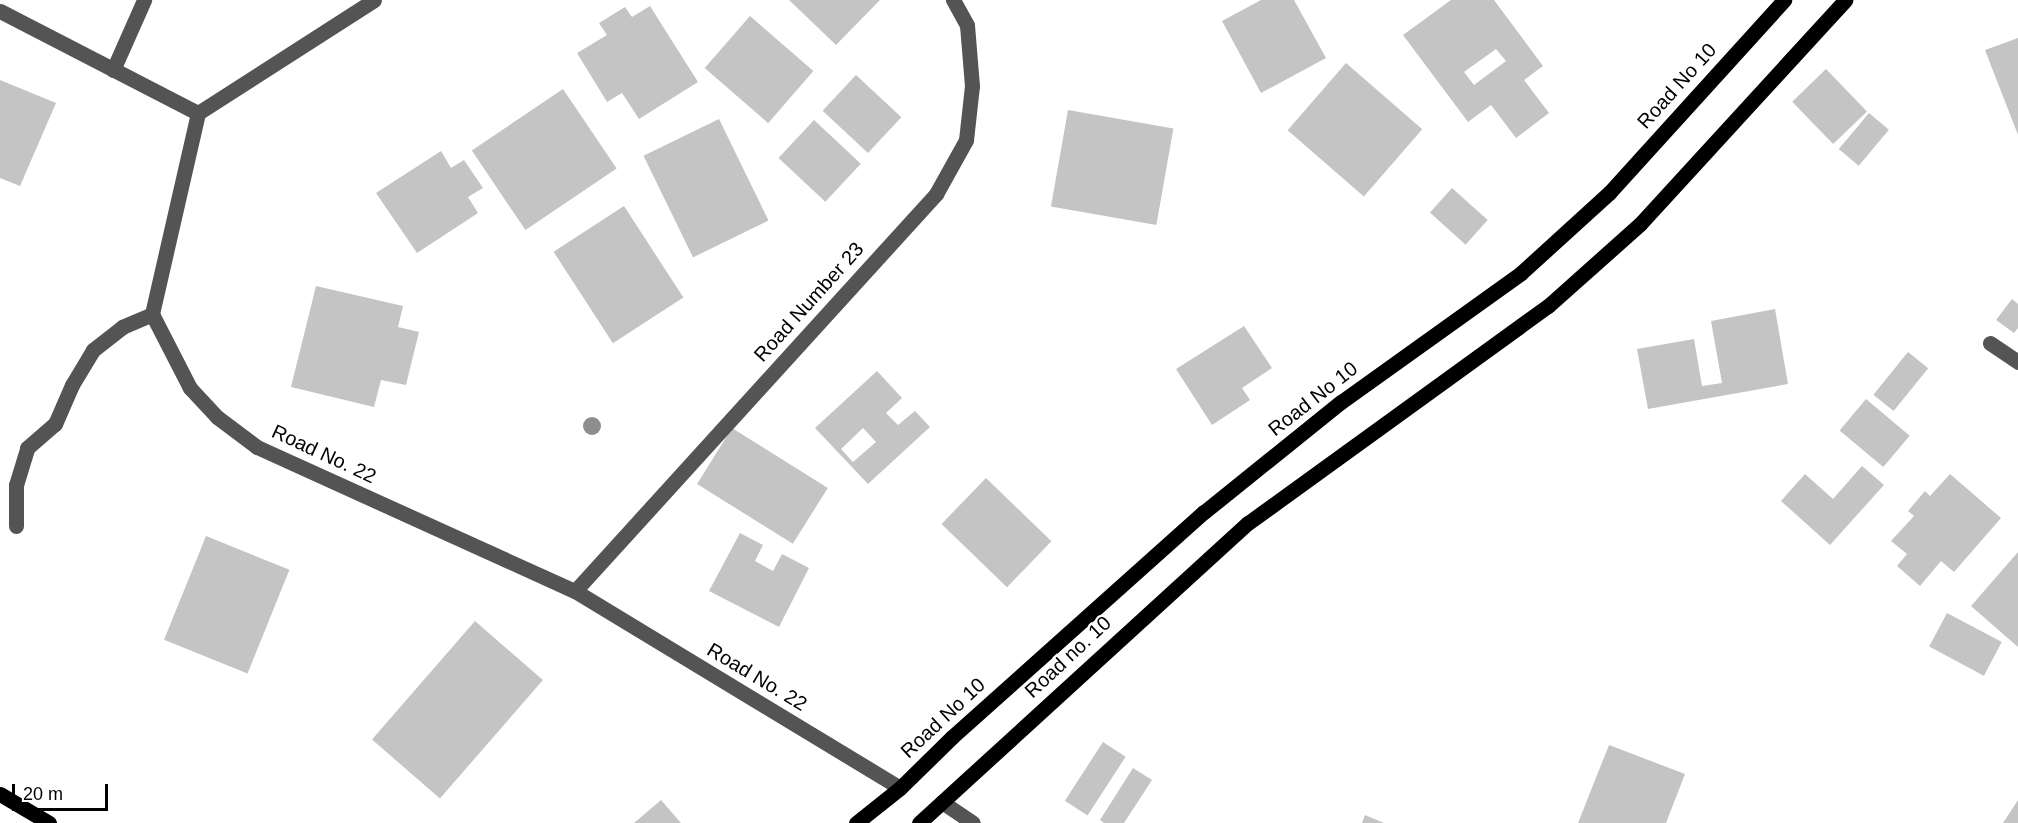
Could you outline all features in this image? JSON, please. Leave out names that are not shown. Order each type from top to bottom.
[{"type":"main road","name":"Road No 10","points":[[856,823],[900,788],[995,698],[1204,512],[1341,402],[1521,273],[1609,193],[1784,0]]},
{"type":"main road","name":"Road no. 10","points":[[918,823],[1248,523],[1548,306],[1640,224],[1845,0]]},
{"type":"main road","points":[[0,794],[49,823]]},
{"type":"street","points":[[113,70],[144,0]]},
{"type":"street","points":[[16,526],[16,485],[27,448],[55,424],[72,385],[93,350],[122,327],[152,314],[198,113],[374,0]]},
{"type":"street","name":"Road Number 23","points":[[575,591],[936,194],[966,141],[972,86],[967,25],[953,0]]},
{"type":"street","points":[[0,11],[198,113]]},
{"type":"street","name":"Road No. 22","points":[[152,314],[190,388],[217,417],[257,447],[575,591],[900,788]]},
{"type":"street","points":[[1990,344],[2018,362]]},
{"type":"street","points":[[942,802],[973,823]]},
{"type":"building","points":[[789,0],[880,0],[836,45]]},
{"type":"building","points":[[1261,0],[1294,0],[1326,58],[1261,93],[1222,21]]},
{"type":"building","points":[[1451,0],[1494,0],[1543,66],[1524,80],[1549,113],[1516,138],[1491,105],[1468,122],[1403,35]],"holes":[[[1496,49],[1506,61],[1474,85],[1464,72]]]},
{"type":"building","points":[[650,6],[698,82],[639,119],[622,93],[607,102],[577,53],[607,35],[599,23],[625,7],[632,17]]},
{"type":"building","points":[[750,16],[813,71],[768,123],[705,68]]},
{"type":"building","points":[[2018,38],[2018,135],[1985,50]]},
{"type":"building","points":[[1346,63],[1422,129],[1364,196],[1288,130]]},
{"type":"building","points":[[1826,69],[1867,111],[1833,144],[1792,102]]},
{"type":"building","points":[[856,75],[901,117],[868,153],[823,111]]},
{"type":"building","points":[[0,80],[56,103],[20,186],[0,178]]},
{"type":"building","points":[[563,89],[617,169],[525,230],[472,151]]},
{"type":"building","points":[[1068,110],[1173,129],[1156,225],[1051,207]]},
{"type":"building","points":[[1869,113],[1889,130],[1859,166],[1839,149]]},
{"type":"building","points":[[719,119],[769,221],[693,257],[644,156]]},
{"type":"building","points":[[814,120],[861,164],[825,202],[779,158]]},
{"type":"building","points":[[441,151],[451,168],[464,160],[483,188],[468,197],[478,213],[417,253],[376,193]]},
{"type":"building","points":[[1452,188],[1488,220],[1466,245],[1430,213]]},
{"type":"building","points":[[624,206],[683,297],[613,343],[554,252]]},
{"type":"building","points":[[316,286],[403,306],[398,327],[419,332],[406,385],[381,380],[374,407],[291,387]]},
{"type":"building","points":[[2012,299],[2018,304],[2018,328],[2014,333],[1996,320]]},
{"type":"building","points":[[1775,309],[1788,384],[1648,409],[1637,349],[1694,339],[1702,386],[1722,383],[1711,321]]},
{"type":"building","points":[[1244,326],[1272,368],[1242,388],[1250,400],[1212,425],[1176,369]]},
{"type":"building","points":[[1908,352],[1928,368],[1894,411],[1873,395]]},
{"type":"building","points":[[877,371],[902,398],[886,413],[898,425],[915,411],[930,427],[868,484],[815,428]],"holes":[[[863,428],[876,442],[853,462],[841,449]]]},
{"type":"building","points":[[1866,399],[1910,436],[1883,467],[1840,430]]},
{"type":"building","points":[[732,428],[828,488],[793,544],[697,484]]},
{"type":"building","points":[[1862,466],[1884,485],[1830,545],[1781,501],[1805,474],[1833,499]]},
{"type":"building","points":[[1950,474],[2001,518],[1954,572],[1941,561],[1920,586],[1897,566],[1907,554],[1891,541],[1914,516],[1908,511],[1925,491],[1930,496]]},
{"type":"building","points":[[986,478],[1051,541],[1007,587],[942,524]]},
{"type":"building","points":[[740,533],[763,545],[755,561],[773,571],[782,554],[809,568],[779,627],[709,591]]},
{"type":"building","points":[[206,536],[289,570],[247,674],[164,640]]},
{"type":"building","points":[[2018,552],[2018,647],[1971,606]]},
{"type":"building","points":[[1947,613],[2002,642],[1984,676],[1929,647]]},
{"type":"building","points":[[475,621],[543,680],[440,799],[372,739]]},
{"type":"building","points":[[1103,742],[1126,757],[1088,815],[1065,801]]},
{"type":"building","points":[[1609,745],[1685,774],[1666,823],[1578,823]]},
{"type":"building","points":[[1133,768],[1152,780],[1124,823],[1104,823],[1100,820]]},
{"type":"building","points":[[661,800],[681,823],[634,823]]},
{"type":"building","points":[[2018,800],[2018,823],[2003,823]]},
{"type":"building","points":[[1365,815],[1384,823],[1362,823]]}]
